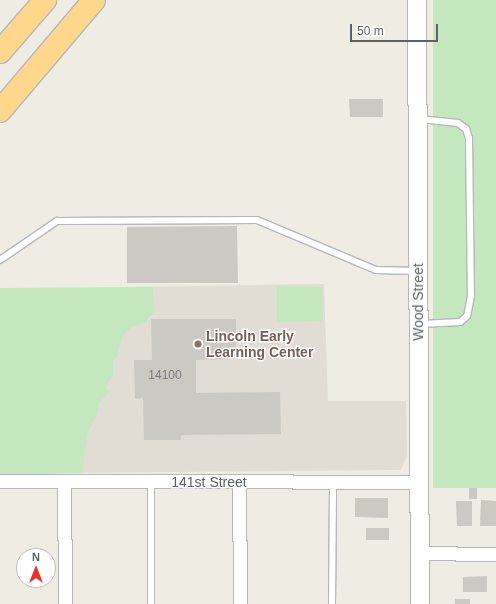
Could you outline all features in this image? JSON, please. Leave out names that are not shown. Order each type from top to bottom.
[{"type":"highway","points":[[0,52],[45,0]]},
{"type":"highway","points":[[0,111],[94,0]]},
{"type":"main road","name":"Wood Street","points":[[417,0],[416,119],[420,604]]},
{"type":"street","name":"141st Street","points":[[0,481],[418,482]]},
{"type":"street","points":[[64,481],[65,604]]},
{"type":"street","points":[[238,482],[240,604]]},
{"type":"street","points":[[420,553],[496,554]]},
{"type":"lane","points":[[416,119],[446,120],[458,123],[466,130],[469,138],[471,296],[467,316],[460,322],[418,324]]},
{"type":"lane","points":[[0,260],[57,221],[257,220],[376,270],[417,272]]},
{"type":"lane","points":[[151,482],[152,604]]},
{"type":"lane","points":[[332,604],[333,482]]},
{"type":"shaded area","name":"Lincoln Early Learning Center","points":[[324,284],[328,401],[406,401],[407,456],[401,470],[70,473],[69,288]]},
{"type":"green space","points":[[433,0],[496,0],[496,488],[433,488]]},
{"type":"green space","points":[[153,287],[154,312],[146,322],[131,328],[123,336],[117,357],[113,361],[113,374],[106,387],[109,393],[99,403],[98,412],[88,433],[82,473],[0,475],[0,288]]},
{"type":"green space","points":[[277,287],[322,287],[323,321],[277,322]]},
{"type":"building","points":[[349,99],[383,99],[383,117],[350,117]]},
{"type":"building","points":[[237,226],[238,283],[127,283],[127,227]]},
{"type":"building","points":[[151,319],[236,319],[236,359],[196,360],[196,393],[280,392],[281,434],[181,435],[181,440],[144,440],[143,398],[135,399],[134,360],[152,360]]},
{"type":"building","points":[[469,488],[477,488],[477,499],[469,499]]},
{"type":"building","points":[[355,498],[388,498],[388,518],[355,517]]},
{"type":"building","points":[[481,500],[496,501],[496,526],[480,526]]},
{"type":"building","points":[[456,501],[472,501],[472,526],[457,526]]},
{"type":"building","points":[[366,528],[389,528],[389,540],[366,540]]},
{"type":"building","points":[[487,576],[487,592],[463,592],[463,577]]},
{"type":"building","points":[[455,599],[470,599],[470,604],[455,604]]},
{"type":"place","name":"Lincoln Early Learning Center","points":[[198,344]]}]
